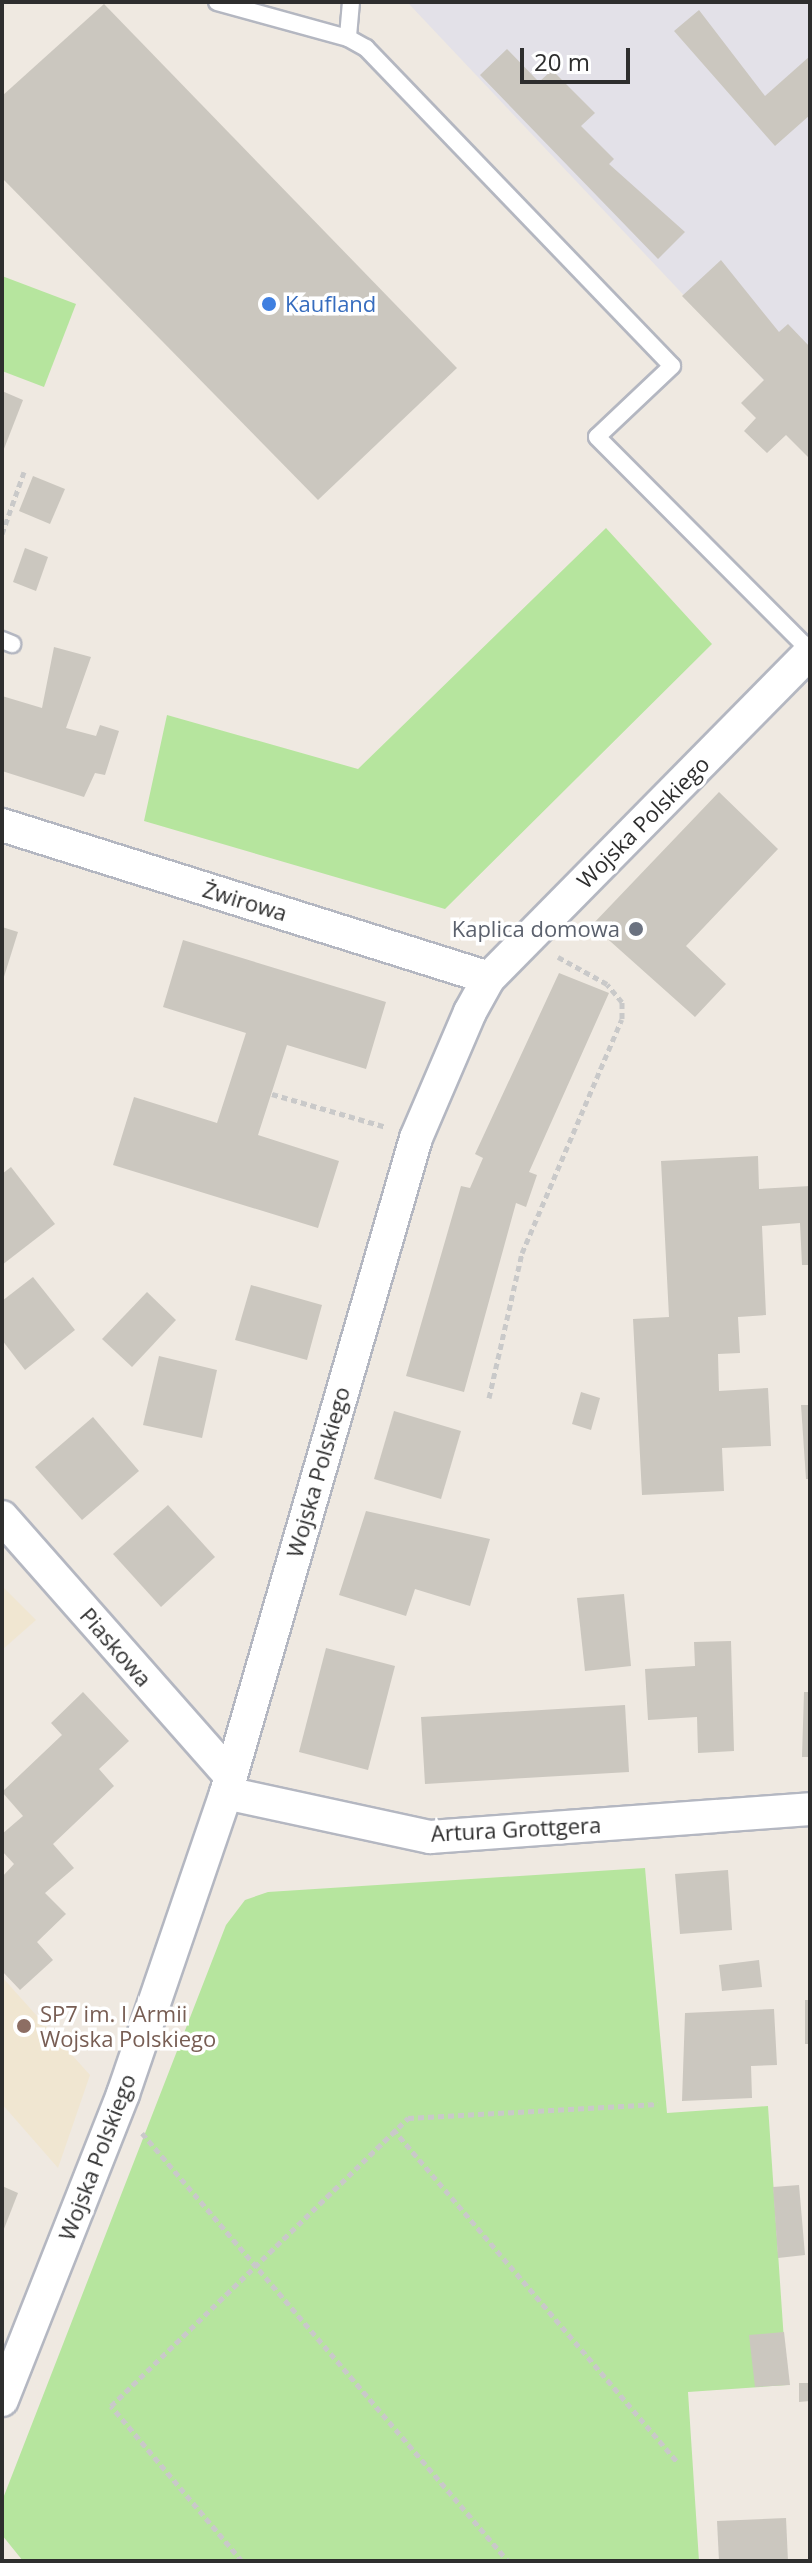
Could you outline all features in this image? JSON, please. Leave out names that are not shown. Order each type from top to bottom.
[{"type":"street","name":"Wojska Polskiego","points":[[2,2400],[114,2118],[228,1785],[416,1138],[489,978],[810,652]]},
{"type":"street","name":"Żwirowa","points":[[2,825],[489,978]]},
{"type":"street","name":"Piaskowa","points":[[2,1517],[228,1785]]},
{"type":"street","name":"Artura Grottgera","points":[[228,1785],[430,1837],[810,1809]]},
{"type":"lane","points":[[217,2],[348,38],[366,48],[672,366],[597,437],[810,652]]},
{"type":"lane","points":[[348,38],[351,2]]},
{"type":"path","points":[[2,534],[24,472]]},
{"type":"path","points":[[489,1398],[522,1253],[622,1019],[622,1002],[607,984],[527,940]]},
{"type":"path","points":[[272,1094],[389,1128]]},
{"type":"path","points":[[242,2561],[111,2406],[393,2129],[408,2118],[658,2104]]},
{"type":"path","points":[[114,2118],[144,2134],[508,2561]]},
{"type":"path","points":[[393,2129],[678,2463]]},
{"type":"shaded area","points":[[810,2],[810,429],[409,4]]},
{"type":"shaded area","points":[[2,1586],[36,1620],[2,1650]]},
{"type":"shaded area","name":"SP7 im. I Armii Wojska Polskiego","points":[[2,1977],[90,2075],[58,2168],[2,2104]]},
{"type":"green space","points":[[2,276],[76,304],[44,387],[2,371]]},
{"type":"green space","points":[[606,528],[712,644],[445,909],[144,821],[167,715],[358,769]]},
{"type":"green space","points":[[645,1868],[667,2113],[768,2106],[787,2385],[688,2392],[699,2561],[23,2561],[2,2535],[2,2501],[226,1925],[245,1900],[268,1892]]},
{"type":"building","points":[[104,4],[457,368],[318,500],[2,178],[2,96]]},
{"type":"building","points":[[699,10],[765,96],[810,56],[810,115],[775,146],[674,31]]},
{"type":"building","points":[[507,49],[539,82],[552,70],[595,113],[581,126],[614,159],[609,164],[685,232],[658,259],[480,75]]},
{"type":"building","points":[[721,260],[779,332],[788,324],[810,347],[810,459],[786,435],[767,453],[744,431],[756,418],[741,403],[764,380],[682,296]]},
{"type":"building","points":[[2,391],[23,400],[2,454]]},
{"type":"building","points":[[33,476],[65,489],[50,524],[19,511]]},
{"type":"building","points":[[25,548],[48,557],[36,591],[13,582]]},
{"type":"building","points":[[54,647],[91,657],[66,728],[96,736],[100,725],[119,731],[105,775],[95,773],[84,797],[2,771],[2,696],[42,708]]},
{"type":"building","points":[[719,792],[778,849],[686,946],[726,984],[695,1017],[592,925]]},
{"type":"building","points":[[2,927],[18,932],[3,980],[2,980]]},
{"type":"building","points":[[183,940],[386,1002],[366,1069],[287,1045],[258,1135],[339,1161],[318,1228],[113,1165],[134,1097],[217,1123],[246,1033],[163,1007]]},
{"type":"building","points":[[559,973],[609,993],[529,1172],[537,1175],[526,1207],[516,1203],[464,1392],[406,1376],[461,1186],[470,1188],[483,1158],[475,1154]]},
{"type":"building","points":[[758,1156],[759,1189],[810,1186],[810,1265],[802,1265],[800,1223],[762,1226],[766,1315],[738,1317],[740,1353],[718,1354],[719,1391],[768,1388],[771,1446],[722,1448],[724,1491],[642,1495],[633,1319],[669,1317],[661,1161]]},
{"type":"building","points":[[11,1167],[55,1224],[2,1265],[2,1174]]},
{"type":"building","points":[[33,1277],[75,1330],[25,1370],[2,1340],[2,1301]]},
{"type":"building","points":[[251,1285],[322,1305],[307,1360],[235,1340]]},
{"type":"building","points":[[147,1292],[176,1320],[132,1367],[102,1339]]},
{"type":"building","points":[[159,1356],[217,1370],[202,1438],[143,1425]]},
{"type":"building","points":[[581,1392],[600,1398],[591,1430],[572,1424]]},
{"type":"building","points":[[801,1405],[810,1405],[810,1479],[806,1479]]},
{"type":"building","points":[[394,1411],[461,1431],[441,1499],[374,1479]]},
{"type":"building","points":[[93,1417],[139,1471],[82,1520],[35,1467]]},
{"type":"building","points":[[168,1505],[215,1557],[161,1607],[113,1554]]},
{"type":"building","points":[[366,1511],[490,1539],[470,1606],[415,1589],[406,1616],[339,1595]]},
{"type":"building","points":[[624,1594],[631,1666],[585,1671],[577,1598]]},
{"type":"building","points":[[731,1641],[734,1751],[698,1753],[697,1717],[648,1720],[645,1669],[695,1666],[694,1642]]},
{"type":"building","points":[[326,1648],[395,1666],[368,1770],[299,1752]]},
{"type":"building","points":[[83,1692],[129,1741],[99,1769],[114,1786],[53,1844],[74,1868],[45,1893],[66,1914],[37,1942],[53,1960],[20,1990],[2,1971],[2,1877],[14,1864],[2,1851],[2,1834],[23,1816],[2,1792],[62,1735],[51,1723]]},
{"type":"building","points":[[804,1692],[810,1692],[810,1757],[802,1757]]},
{"type":"building","points":[[625,1705],[629,1772],[425,1784],[421,1717]]},
{"type":"building","points":[[728,1870],[732,1930],[680,1934],[675,1874]]},
{"type":"building","points":[[759,1960],[762,1987],[722,1991],[719,1965]]},
{"type":"building","points":[[805,2000],[810,2000],[810,2044],[805,2044]]},
{"type":"building","points":[[774,2009],[777,2065],[751,2066],[752,2098],[682,2101],[685,2013]]},
{"type":"building","points":[[799,2185],[805,2255],[778,2258],[773,2187]]},
{"type":"building","points":[[2,2186],[18,2193],[2,2234]]},
{"type":"building","points":[[784,2332],[790,2385],[755,2387],[749,2335]]},
{"type":"building","points":[[799,2383],[810,2383],[810,2401],[799,2402]]},
{"type":"building","points":[[786,2518],[788,2561],[719,2561],[717,2521]]},
{"type":"place","name":"Kaufland","points":[[269,304]]},
{"type":"place","name":"Kaplica domowa","points":[[636,929]]},
{"type":"place","name":"SP7 im. I Armii Wojska Polskiego","points":[[24,2026]]}]
